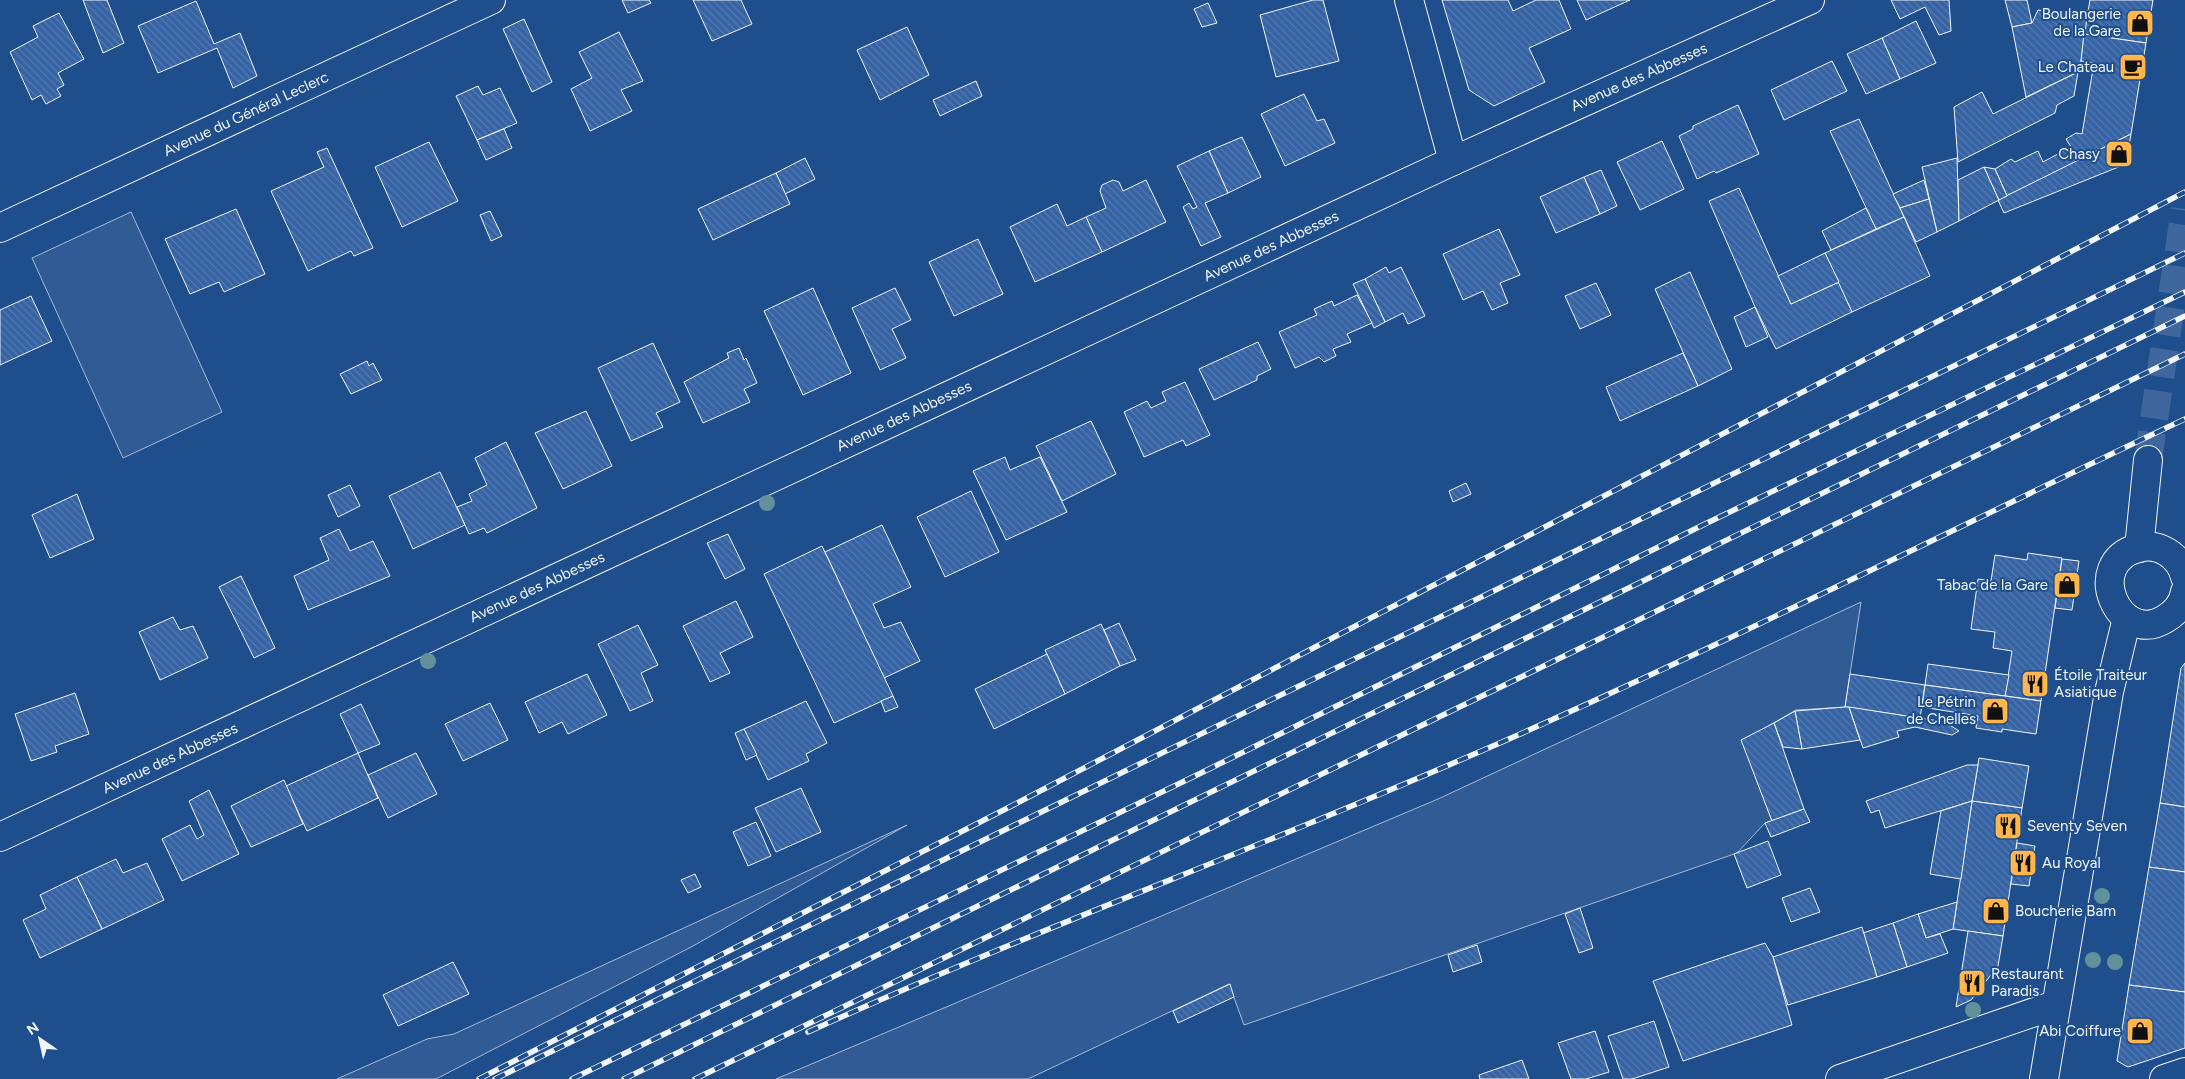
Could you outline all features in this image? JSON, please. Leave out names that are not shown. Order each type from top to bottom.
[{"type":"street","name":"Avenue du Général Leclerc","points":[[0,228],[491,0]]},
{"type":"street","points":[[1409,0],[1453,161]]},
{"type":"street","name":"Avenue des Abbesses","points":[[0,837],[1453,161],[1810,0]]},
{"type":"street","points":[[2139,548],[2148,460]]},
{"type":"street","points":[[2185,576],[2176,559],[2165,551],[2153,547],[2139,548],[2127,552],[2118,560],[2111,572],[2109,584],[2111,598],[2117,608],[2127,618],[2138,622],[2161,622],[2172,615],[2179,607],[2185,595]]},
{"type":"street","points":[[2044,1079],[2108,692],[2127,618]]},
{"type":"street","points":[[1840,1079],[2055,1005]]},
{"type":"street","points":[[2164,1079],[2185,1072]]},
{"type":"shaded area","points":[[131,212],[222,412],[123,458],[32,258]]},
{"type":"shaded area","points":[[1861,602],[1845,707],[1796,710],[1742,741],[1772,821],[1765,823],[1737,853],[1244,1025],[1229,984],[1028,1079],[776,1079],[1438,799]]},
{"type":"shaded area","points":[[907,825],[693,946],[436,1079],[337,1079],[427,1039],[454,1034]]},
{"type":"building","points":[[83,0],[107,0],[124,43],[103,53]]},
{"type":"building","points":[[622,0],[649,0],[651,3],[628,13]]},
{"type":"building","points":[[693,0],[741,0],[752,24],[712,41]]},
{"type":"building","points":[[1313,0],[1323,0],[1339,61],[1276,77],[1260,15]]},
{"type":"building","points":[[1442,0],[1508,0],[1513,11],[1536,0],[1559,0],[1571,29],[1529,48],[1545,82],[1494,106],[1469,90]]},
{"type":"building","points":[[1577,0],[1630,0],[1586,20]]},
{"type":"building","points":[[1891,0],[1949,0],[1951,31],[1939,35],[1925,7],[1900,19]]},
{"type":"building","points":[[2005,0],[2027,0],[2032,23],[2012,27]]},
{"type":"building","points":[[2090,0],[2153,0],[2146,43],[2084,34]]},
{"type":"building","points":[[196,1],[214,44],[240,33],[257,76],[233,88],[217,48],[158,73],[138,26]]},
{"type":"building","points":[[1208,3],[1217,23],[1202,27],[1194,9]]},
{"type":"building","points":[[2038,10],[2087,18],[2078,72],[2026,97],[2012,27],[2032,23]]},
{"type":"building","points":[[59,13],[84,59],[58,73],[64,85],[57,89],[61,96],[46,104],[41,95],[32,100],[10,52],[38,37],[33,26]]},
{"type":"building","points":[[524,19],[552,82],[532,92],[503,29]]},
{"type":"building","points":[[1916,21],[1936,63],[1900,79],[1882,38]]},
{"type":"building","points":[[907,27],[929,75],[880,100],[857,50]]},
{"type":"building","points":[[619,32],[643,81],[621,90],[632,111],[590,131],[571,89],[592,78],[579,52]]},
{"type":"building","points":[[2084,34],[2146,43],[2131,134],[2007,196],[1995,169],[2011,159],[2015,162],[2038,151],[2043,162],[2071,147],[2066,139],[2076,133],[2082,134],[2094,63],[2081,61]]},
{"type":"building","points":[[1882,38],[1900,79],[1866,94],[1847,54]]},
{"type":"building","points":[[1832,61],[1847,91],[1784,120],[1771,90]]},
{"type":"building","points":[[2078,72],[2074,96],[2057,105],[2055,113],[1958,162],[1954,107],[1982,92],[1993,114]]},
{"type":"building","points":[[976,81],[982,96],[940,116],[933,100]]},
{"type":"building","points":[[478,86],[483,95],[500,88],[517,123],[477,140],[456,96]]},
{"type":"building","points":[[1304,94],[1317,121],[1324,119],[1335,143],[1285,166],[1261,114]]},
{"type":"building","points":[[1738,105],[1759,154],[1716,173],[1714,171],[1697,179],[1679,136],[1693,129],[1693,126]]},
{"type":"building","points":[[1859,119],[1904,217],[1876,229],[1830,131]]},
{"type":"building","points":[[504,129],[512,148],[486,160],[477,140]]},
{"type":"building","points":[[2131,134],[2126,164],[2004,213],[1998,200]]},
{"type":"building","points":[[1242,137],[1261,177],[1228,193],[1209,151]]},
{"type":"building","points":[[1662,141],[1684,189],[1640,210],[1617,162]]},
{"type":"building","points":[[429,142],[458,201],[402,227],[375,167]]},
{"type":"building","points":[[327,148],[373,248],[354,256],[351,251],[308,271],[271,191],[324,167],[317,152]]},
{"type":"building","points":[[1209,151],[1228,193],[1205,203],[1221,237],[1201,246],[1183,207],[1189,203],[1193,209],[1197,207],[1177,166]]},
{"type":"building","points":[[805,158],[815,179],[785,194],[776,173]]},
{"type":"building","points":[[1957,158],[1959,221],[1937,232],[1922,167]]},
{"type":"building","points":[[1984,167],[1999,200],[1959,221],[1958,180]]},
{"type":"building","points":[[1984,167],[1995,169],[2007,196],[1999,200]]},
{"type":"building","points":[[1601,170],[1617,206],[1600,214],[1584,177]]},
{"type":"building","points":[[776,173],[790,204],[713,240],[698,209]]},
{"type":"building","points":[[1584,177],[1600,214],[1556,233],[1540,197]]},
{"type":"building","points":[[1113,180],[1119,182],[1123,191],[1146,180],[1166,222],[1102,252],[1086,217],[1106,208],[1100,191],[1102,185]]},
{"type":"building","points":[[1924,180],[1929,199],[1900,208],[1893,194]]},
{"type":"building","points":[[1739,188],[1791,304],[1839,282],[1852,312],[1776,349],[1755,307],[1709,201]]},
{"type":"building","points":[[1929,199],[1937,232],[1916,242],[1900,208]]},
{"type":"building","points":[[1057,204],[1067,226],[1086,217],[1102,252],[1035,282],[1010,227]]},
{"type":"building","points":[[1866,208],[1876,229],[1831,250],[1822,231]]},
{"type":"building","points":[[236,209],[265,274],[224,292],[219,282],[190,294],[165,239]]},
{"type":"building","points":[[490,211],[502,236],[491,241],[480,215]]},
{"type":"building","points":[[1904,217],[1930,276],[1852,312],[1825,253]]},
{"type":"building","points":[[1499,229],[1520,275],[1500,283],[1508,303],[1492,310],[1483,291],[1463,300],[1443,254]]},
{"type":"building","points":[[978,239],[1003,294],[954,316],[929,262]]},
{"type":"building","points":[[1825,253],[1839,282],[1791,304],[1778,276]]},
{"type":"building","points":[[1386,267],[1389,273],[1401,267],[1425,316],[1408,324],[1403,313],[1385,322],[1365,279]]},
{"type":"building","points":[[1690,272],[1732,369],[1698,386],[1655,289]]},
{"type":"building","points":[[1365,279],[1385,322],[1374,328],[1353,284]]},
{"type":"building","points":[[1596,283],[1611,315],[1580,329],[1565,296]]},
{"type":"building","points":[[813,288],[851,373],[803,395],[764,311]]},
{"type":"building","points":[[895,288],[911,320],[892,329],[906,358],[880,370],[852,308]]},
{"type":"building","points":[[1357,295],[1372,323],[1347,334],[1351,342],[1333,349],[1336,356],[1324,362],[1319,357],[1295,368],[1279,332],[1317,315],[1314,309],[1332,301],[1334,306]]},
{"type":"building","points":[[31,296],[52,341],[0,365],[0,310]]},
{"type":"building","points":[[1755,307],[1768,337],[1746,347],[1734,317]]},
{"type":"building","points":[[1258,342],[1271,369],[1257,376],[1257,380],[1214,400],[1199,369]]},
{"type":"building","points":[[653,343],[680,402],[656,413],[663,427],[631,441],[598,368]]},
{"type":"building","points":[[739,348],[744,360],[746,358],[757,383],[744,389],[750,402],[703,423],[684,382],[729,358],[727,353]]},
{"type":"building","points":[[1683,353],[1698,386],[1620,421],[1606,387]]},
{"type":"building","points":[[367,361],[369,366],[373,363],[382,380],[351,394],[340,374]]},
{"type":"building","points":[[1185,382],[1210,435],[1186,446],[1183,440],[1144,457],[1124,412],[1147,401],[1151,408],[1166,401],[1162,392]]},
{"type":"building","points":[[586,411],[612,466],[563,489],[535,433]]},
{"type":"building","points":[[1091,421],[1116,474],[1062,501],[1036,446]]},
{"type":"building","points":[[506,442],[537,508],[487,533],[484,528],[469,534],[457,507],[472,501],[469,494],[487,485],[475,458]]},
{"type":"building","points":[[1005,457],[1010,470],[1040,457],[1067,512],[1006,540],[973,471]]},
{"type":"building","points":[[440,472],[465,525],[413,549],[389,496]]},
{"type":"building","points":[[1466,483],[1471,494],[1453,502],[1449,491]]},
{"type":"building","points":[[350,485],[360,506],[338,517],[328,495]]},
{"type":"building","points":[[971,491],[999,552],[945,577],[917,517]]},
{"type":"building","points":[[77,494],[94,539],[50,558],[32,515]]},
{"type":"building","points":[[882,525],[911,587],[873,604],[884,628],[901,622],[920,661],[884,678],[825,552]]},
{"type":"building","points":[[339,529],[350,551],[373,541],[390,576],[308,610],[294,576],[329,560],[320,538]]},
{"type":"building","points":[[728,534],[745,569],[725,579],[707,543]]},
{"type":"building","points":[[822,546],[893,696],[834,723],[764,574]]},
{"type":"building","points":[[2028,553],[2062,558],[2041,701],[2005,696],[2012,651],[1993,648],[1995,632],[1971,629],[1978,579],[1991,581],[1995,555],[2027,560]]},
{"type":"building","name":"Tabac de la Gare","points":[[2062,559],[2079,561],[2072,610],[2055,608]]},
{"type":"building","points":[[241,576],[275,648],[254,658],[219,587]]},
{"type":"building","points":[[736,601],[753,637],[720,653],[730,673],[710,682],[683,626]]},
{"type":"building","points":[[173,617],[180,630],[193,626],[208,658],[160,680],[139,632]]},
{"type":"building","points":[[1119,623],[1136,660],[1120,666],[1104,630]]},
{"type":"building","points":[[1101,624],[1120,666],[1065,694],[1045,650]]},
{"type":"building","points":[[638,625],[658,665],[641,673],[653,701],[630,711],[598,644]]},
{"type":"building","points":[[1047,654],[1065,694],[994,729],[975,689]]},
{"type":"building","points":[[2185,663],[2185,807],[2160,803],[2181,668]]},
{"type":"building","points":[[1928,664],[2009,675],[2005,696],[1925,685]]},
{"type":"building","points":[[587,674],[607,715],[568,734],[562,722],[539,733],[525,702]]},
{"type":"building","points":[[1850,674],[1925,685],[1920,718],[1845,707]]},
{"type":"building","name":"Le Pétrin de Chelles","points":[[1925,685],[2041,701],[2036,734],[2002,729],[2002,732],[1976,728],[1978,716],[1922,707]]},
{"type":"building","points":[[75,693],[89,734],[55,746],[57,752],[31,761],[15,714]]},
{"type":"building","points":[[893,696],[898,707],[885,712],[881,701]]},
{"type":"building","points":[[806,701],[827,743],[806,754],[809,761],[768,780],[744,729]]},
{"type":"building","points":[[490,703],[508,740],[463,761],[445,724]]},
{"type":"building","points":[[361,704],[380,744],[358,753],[340,714]]},
{"type":"building","points":[[1849,707],[1860,740],[1802,749],[1795,711]]},
{"type":"building","points":[[1849,707],[1945,722],[1959,731],[1952,735],[1915,727],[1897,731],[1899,737],[1863,748]]},
{"type":"building","points":[[1795,711],[1802,749],[1783,747],[1774,723]]},
{"type":"building","points":[[1774,723],[1804,809],[1772,821],[1741,740]]},
{"type":"building","points":[[744,729],[757,755],[746,760],[735,733]]},
{"type":"building","points":[[358,753],[378,798],[307,831],[286,786]]},
{"type":"building","points":[[416,753],[437,794],[388,818],[368,775]]},
{"type":"building","points":[[1979,758],[2029,766],[2022,808],[1972,801]]},
{"type":"building","points":[[1967,765],[1978,765],[1972,801],[1885,828],[1879,810],[1871,813],[1866,801]]},
{"type":"building","points":[[284,780],[303,824],[251,847],[231,806]]},
{"type":"building","points":[[801,788],[821,832],[776,852],[755,808]]},
{"type":"building","points":[[209,790],[239,854],[182,881],[162,839],[190,825],[197,839],[204,835],[189,801]]},
{"type":"building","points":[[1972,801],[2022,808],[2003,936],[1953,929]]},
{"type":"building","points":[[1972,801],[1961,879],[1930,874],[1941,811]]},
{"type":"building","points":[[2160,803],[2185,807],[2185,872],[2149,867]]},
{"type":"building","points":[[1804,809],[1810,822],[1771,837],[1765,823]]},
{"type":"building","points":[[756,822],[771,856],[748,866],[733,832]]},
{"type":"building","points":[[1768,841],[1781,875],[1747,888],[1734,854]]},
{"type":"building","points":[[2017,843],[2035,846],[2029,886],[2011,884]]},
{"type":"building","points":[[116,859],[123,873],[147,863],[164,900],[102,929],[77,877]]},
{"type":"building","points":[[2149,867],[2185,872],[2185,992],[2129,985]]},
{"type":"building","points":[[695,874],[701,887],[688,893],[681,880]]},
{"type":"building","points":[[77,877],[102,929],[40,958],[23,920],[46,909],[40,895]]},
{"type":"building","points":[[1810,888],[1820,912],[1791,922],[1782,898]]},
{"type":"building","points":[[1957,902],[1953,929],[1926,938],[1918,914]]},
{"type":"building","points":[[1580,908],[1593,948],[1579,953],[1565,914]]},
{"type":"building","points":[[1918,914],[1926,938],[1940,934],[1948,953],[1907,967],[1893,923]]},
{"type":"building","points":[[1893,923],[1907,967],[1877,977],[1863,933]]},
{"type":"building","points":[[1862,927],[1877,977],[1788,1005],[1773,957]]},
{"type":"building","name":"Restaurant Paradis","points":[[1968,931],[2003,936],[1998,966],[1971,1000],[1956,1007]]},
{"type":"building","points":[[1765,943],[1773,957],[1792,1025],[1683,1061],[1653,981]]},
{"type":"building","points":[[1477,945],[1482,962],[1453,972],[1448,955]]},
{"type":"building","points":[[453,962],[469,994],[398,1026],[383,995]]},
{"type":"building","points":[[1230,984],[1234,997],[1178,1023],[1173,1011]]},
{"type":"building","points":[[2129,985],[2185,992],[2185,1048],[2128,1067],[2117,1061]]},
{"type":"building","points":[[1654,1021],[1669,1067],[1632,1079],[1623,1079],[1608,1036]]},
{"type":"building","points":[[1595,1031],[1609,1072],[1586,1079],[1571,1079],[1558,1043]]},
{"type":"building","points":[[1522,1060],[1529,1079],[1480,1079],[1479,1075]]},
{"type":"tunnel","points":[[2148,460],[2185,209]]},
{"type":"railway","points":[[479,1079],[1021,801],[2185,192]]},
{"type":"railway","points":[[495,1079],[2185,253]]},
{"type":"railway","points":[[572,1079],[1203,772],[1707,523],[2185,292]]},
{"type":"railway","points":[[624,1079],[2185,316]]},
{"type":"railway","points":[[695,1079],[2185,354]]},
{"type":"railway","points":[[808,1032],[973,960],[1306,825],[1562,715],[1741,633],[2185,419]]},
{"type":"place","name":"Boulangerie de la Gare","points":[[2140,23]]},
{"type":"place","name":"Le Chateau","points":[[2133,67]]},
{"type":"place","name":"Chasy","points":[[2119,154]]},
{"type":"place","name":"Tabac de la Gare","points":[[2067,585]]},
{"type":"place","name":"Étoile Traiteur Asiatique","points":[[2035,684]]},
{"type":"place","name":"Le Pétrin de Chelles","points":[[1995,711]]},
{"type":"place","name":"Seventy Seven","points":[[2008,826]]},
{"type":"place","name":"Au Royal","points":[[2023,863]]},
{"type":"place","name":"Boucherie Bam","points":[[1996,911]]},
{"type":"place","name":"Restaurant Paradis","points":[[1972,983]]},
{"type":"place","name":"Abi Coiffure","points":[[2140,1031]]}]
